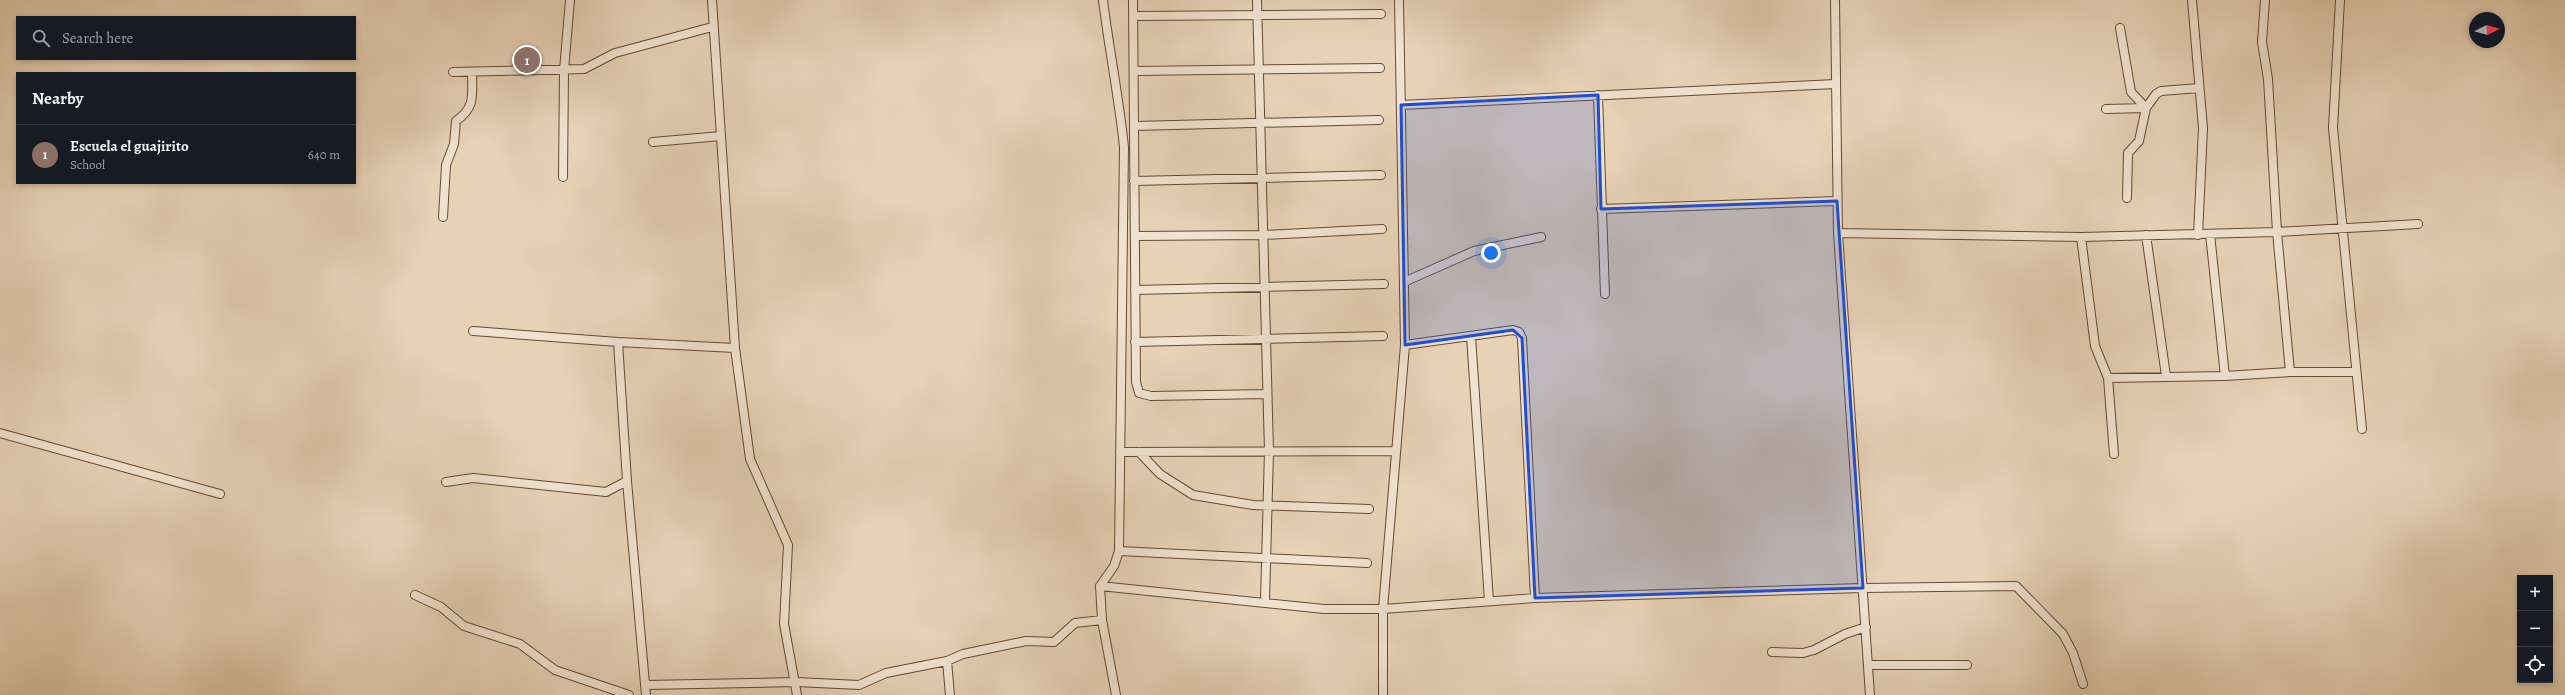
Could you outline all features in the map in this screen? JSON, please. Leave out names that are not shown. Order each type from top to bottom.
[{"type":"street","points":[[563,177],[564,70],[570,0]]},
{"type":"street","points":[[712,0],[712,28],[736,348],[750,459],[788,546],[784,624],[796,682],[797,695]]},
{"type":"street","points":[[1103,0],[1108,43],[1119,99],[1124,147],[1119,551],[1114,566],[1100,586],[1102,620],[1116,695]]},
{"type":"street","points":[[1133,0],[1136,382],[1139,393],[1151,396],[1267,394]]},
{"type":"street","points":[[1258,0],[1269,451],[1265,601]]},
{"type":"street","points":[[1383,695],[1383,609],[1405,345],[1399,0]]},
{"type":"street","points":[[1835,0],[1838,233],[1870,695]]},
{"type":"street","points":[[2192,0],[2203,128],[2198,235]]},
{"type":"street","points":[[2265,0],[2262,42],[2268,79],[2277,232],[2290,372]]},
{"type":"street","points":[[2340,0],[2333,128],[2354,372],[2362,429]]},
{"type":"street","points":[[1133,16],[1381,14]]},
{"type":"street","points":[[453,72],[584,69],[615,53],[712,28]]},
{"type":"street","points":[[2120,28],[2131,92],[2146,108]]},
{"type":"street","points":[[1134,71],[1259,68],[1380,68]]},
{"type":"street","points":[[443,218],[446,164],[454,144],[456,122],[467,114],[472,103],[472,72]]},
{"type":"street","points":[[1401,105],[1836,84]]},
{"type":"street","points":[[2127,198],[2128,154],[2139,141],[2146,108],[2161,91],[2199,88]]},
{"type":"street","points":[[1598,95],[1600,209],[1604,294]]},
{"type":"street","points":[[2106,109],[2146,108]]},
{"type":"street","points":[[1134,126],[1379,120]]},
{"type":"street","points":[[653,142],[721,136]]},
{"type":"street","points":[[1134,181],[1381,175]]},
{"type":"street","points":[[1600,209],[1837,201]]},
{"type":"street","points":[[1838,233],[2081,237],[2277,232],[2342,227],[2418,224]]},
{"type":"street","points":[[1135,236],[1263,235],[1382,229]]},
{"type":"street","points":[[2210,234],[2225,376]]},
{"type":"street","points":[[2146,235],[2166,376]]},
{"type":"street","points":[[1404,282],[1474,251],[1542,237]]},
{"type":"street","points":[[2081,237],[2095,346],[2108,378],[2114,454]]},
{"type":"street","points":[[1135,290],[1384,284]]},
{"type":"street","points":[[1405,345],[1513,330],[1519,332],[1522,338],[1535,598]]},
{"type":"street","points":[[473,331],[618,342],[736,348]]},
{"type":"street","points":[[1136,342],[1383,336]]},
{"type":"street","points":[[1471,336],[1488,601]]},
{"type":"street","points":[[618,342],[627,481],[646,695]]},
{"type":"street","points":[[2108,378],[2225,376],[2290,372],[2354,372]]},
{"type":"street","points":[[0,433],[220,494]]},
{"type":"street","points":[[1120,452],[1396,450]]},
{"type":"street","points":[[1139,452],[1160,474],[1193,495],[1253,506],[1267,505],[1369,509]]},
{"type":"street","points":[[446,482],[473,478],[606,492],[627,481]]},
{"type":"street","points":[[1119,551],[1367,563]]},
{"type":"street","points":[[1100,586],[1265,601],[1324,609],[1383,609],[1535,598],[1863,588],[2016,586],[2063,634],[2073,653],[2083,684]]},
{"type":"street","points":[[416,595],[441,607],[464,626],[520,644],[555,670],[629,695]]},
{"type":"street","points":[[645,685],[796,682],[859,685],[886,674],[947,661],[963,654],[1026,641],[1054,642],[1075,623],[1102,620]]},
{"type":"street","points":[[1772,652],[1803,653],[1814,650],[1841,635],[1866,627]]},
{"type":"street","points":[[947,661],[950,695]]},
{"type":"street","points":[[1868,666],[1967,664]]},
{"type":"highlighted area","points":[[1598,95],[1601,209],[1837,201],[1863,588],[1535,598],[1522,338],[1513,330],[1405,345],[1401,105]]},
{"type":"place","name":"Escuela el guajirito","points":[[527,60]]}]
